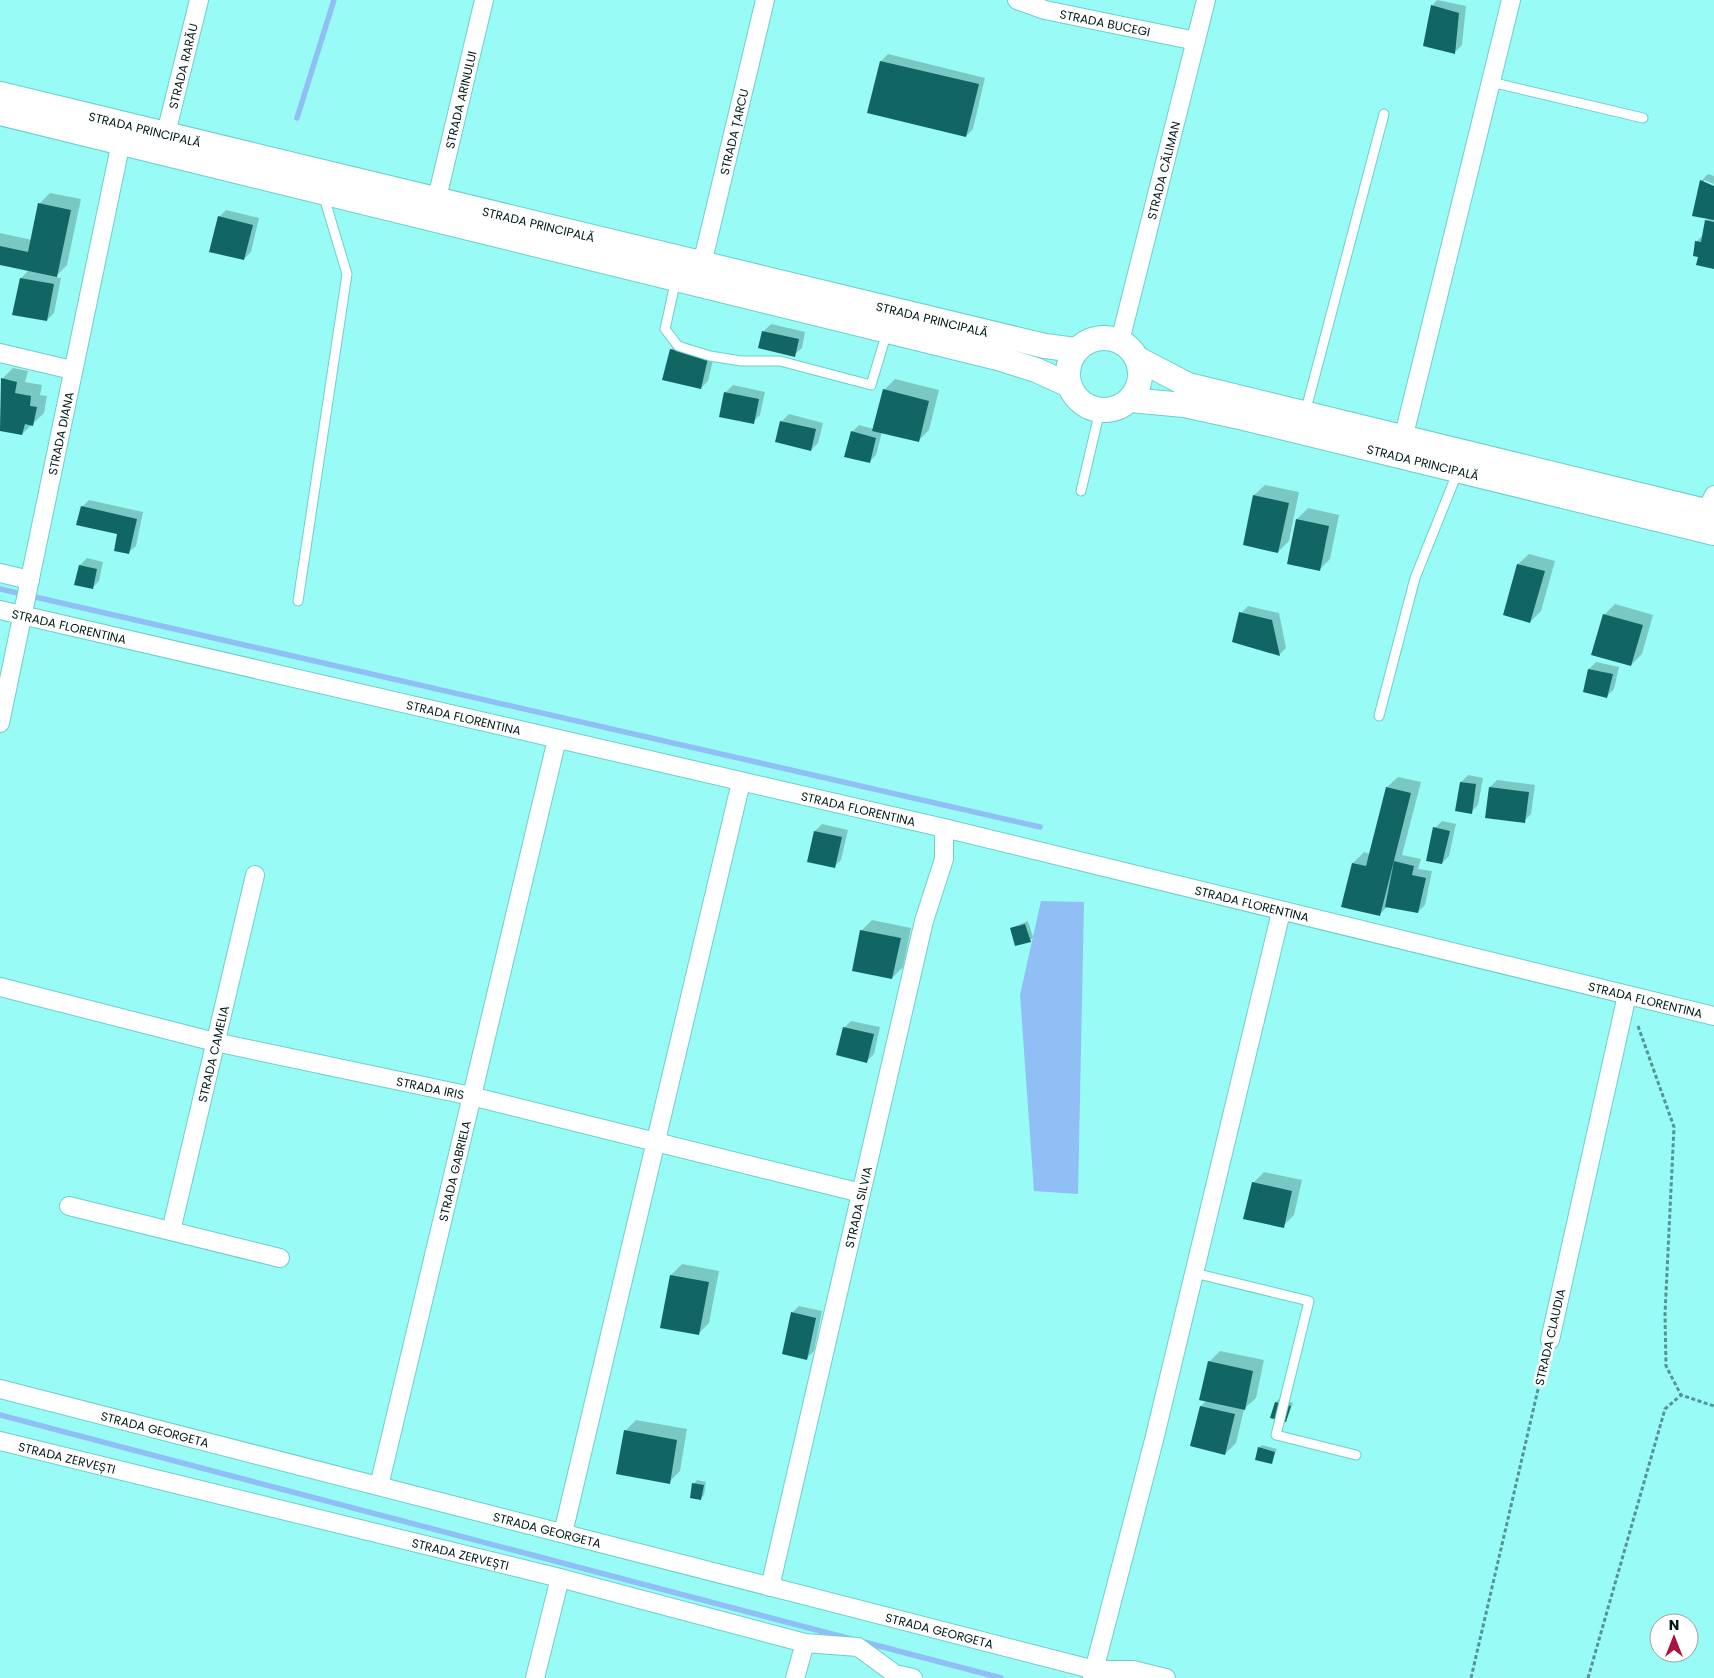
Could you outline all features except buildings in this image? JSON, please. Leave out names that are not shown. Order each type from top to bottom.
[{"type":"main road","name":"STRADA PRINCIPALĂ","points":[[0,94],[1045,346],[1076,350]]},
{"type":"main road","name":"STRADA PRINCIPALĂ","points":[[0,114],[322,191],[998,358],[1036,370],[1069,385]]},
{"type":"main road","points":[[1111,338],[1120,341],[1133,352],[1138,359],[1140,367],[1140,384],[1130,400],[1117,408],[1100,410],[1081,402],[1069,385],[1068,367],[1076,350],[1092,339],[1111,338]]},
{"type":"main road","name":"STRADA PRINCIPALĂ","points":[[1138,359],[1188,385],[1403,439],[1711,506]]},
{"type":"main road","name":"STRADA PRINCIPALĂ","points":[[1130,400],[1184,405],[1714,533]]},
{"type":"street","name":"STRADA RARĂU","points":[[166,133],[199,0]]},
{"type":"street","name":"STRADA ARINULUI","points":[[437,198],[484,0]]},
{"type":"street","name":"STRADA ȚARCU","points":[[702,264],[765,0]]},
{"type":"street","name":"STRADA BUCEGI","points":[[1017,0],[1044,10],[1196,41]]},
{"type":"street","name":"STRADA CĂLIMAN","points":[[1120,341],[1206,0]]},
{"type":"street","points":[[1403,439],[1511,0]]},
{"type":"street","name":"STRADA DIANA","points":[[0,723],[120,142]]},
{"type":"street","points":[[0,353],[72,370]]},
{"type":"street","points":[[0,573],[29,584]]},
{"type":"street","name":"STRADA FLORENTINA","points":[[0,610],[22,611],[557,739],[944,828],[1229,897],[1281,912],[1714,1016]]},
{"type":"street","name":"STRADA GABRIELA","points":[[379,1486],[557,739]]},
{"type":"street","points":[[563,1533],[741,782]]},
{"type":"street","name":"STRADA SILVIA","points":[[770,1586],[924,920],[944,859],[944,828]]},
{"type":"street","name":"STRADA CAMELIA","points":[[171,1231],[255,875]]},
{"type":"street","points":[[1093,1674],[1194,1273],[1281,912]]},
{"type":"street","name":"STRADA IRIS","points":[[0,987],[216,1042],[471,1096],[861,1193]]},
{"type":"street","name":"STRADA CLAUDIA","points":[[1550,1340],[1627,995]]},
{"type":"street","points":[[69,1206],[280,1258]]},
{"type":"street","name":"STRADA GEORGETA","points":[[0,1389],[770,1586],[1093,1674],[1133,1670],[1166,1678]]},
{"type":"street","name":"STRADA ZERVEȘTI","points":[[0,1441],[560,1578],[805,1643],[858,1647],[895,1674],[912,1678]]},
{"type":"street","points":[[535,1678],[560,1578]]},
{"type":"street","points":[[795,1678],[805,1643]]},
{"type":"lane","points":[[1491,82],[1643,118]]},
{"type":"lane","points":[[1305,413],[1384,114]]},
{"type":"lane","points":[[298,601],[347,274],[322,191]]},
{"type":"lane","points":[[676,278],[665,329],[678,346],[710,356],[741,361],[780,361],[871,385],[887,332]]},
{"type":"lane","points":[[1081,491],[1100,410]]},
{"type":"lane","points":[[1379,716],[1415,578],[1458,471]]},
{"type":"lane","points":[[1194,1273],[1309,1301],[1276,1435],[1356,1455]]},
{"type":"path","points":[[1627,995],[1674,1126],[1665,1314],[1666,1366],[1681,1395],[1714,1406]]},
{"type":"path","name":"STRADA CLAUDIA","points":[[1470,1678],[1550,1340]]},
{"type":"path","points":[[1588,1678],[1664,1409],[1681,1395]]},
{"type":"water","points":[[1041,901],[1084,902],[1078,1194],[1034,1191],[1020,995]]},
{"type":"waterway","points":[[297,118],[334,0]]},
{"type":"waterway","points":[[0,589],[1040,827]]},
{"type":"waterway","points":[[0,1415],[851,1639]]},
{"type":"waterway","points":[[860,1641],[1001,1678]]}]
